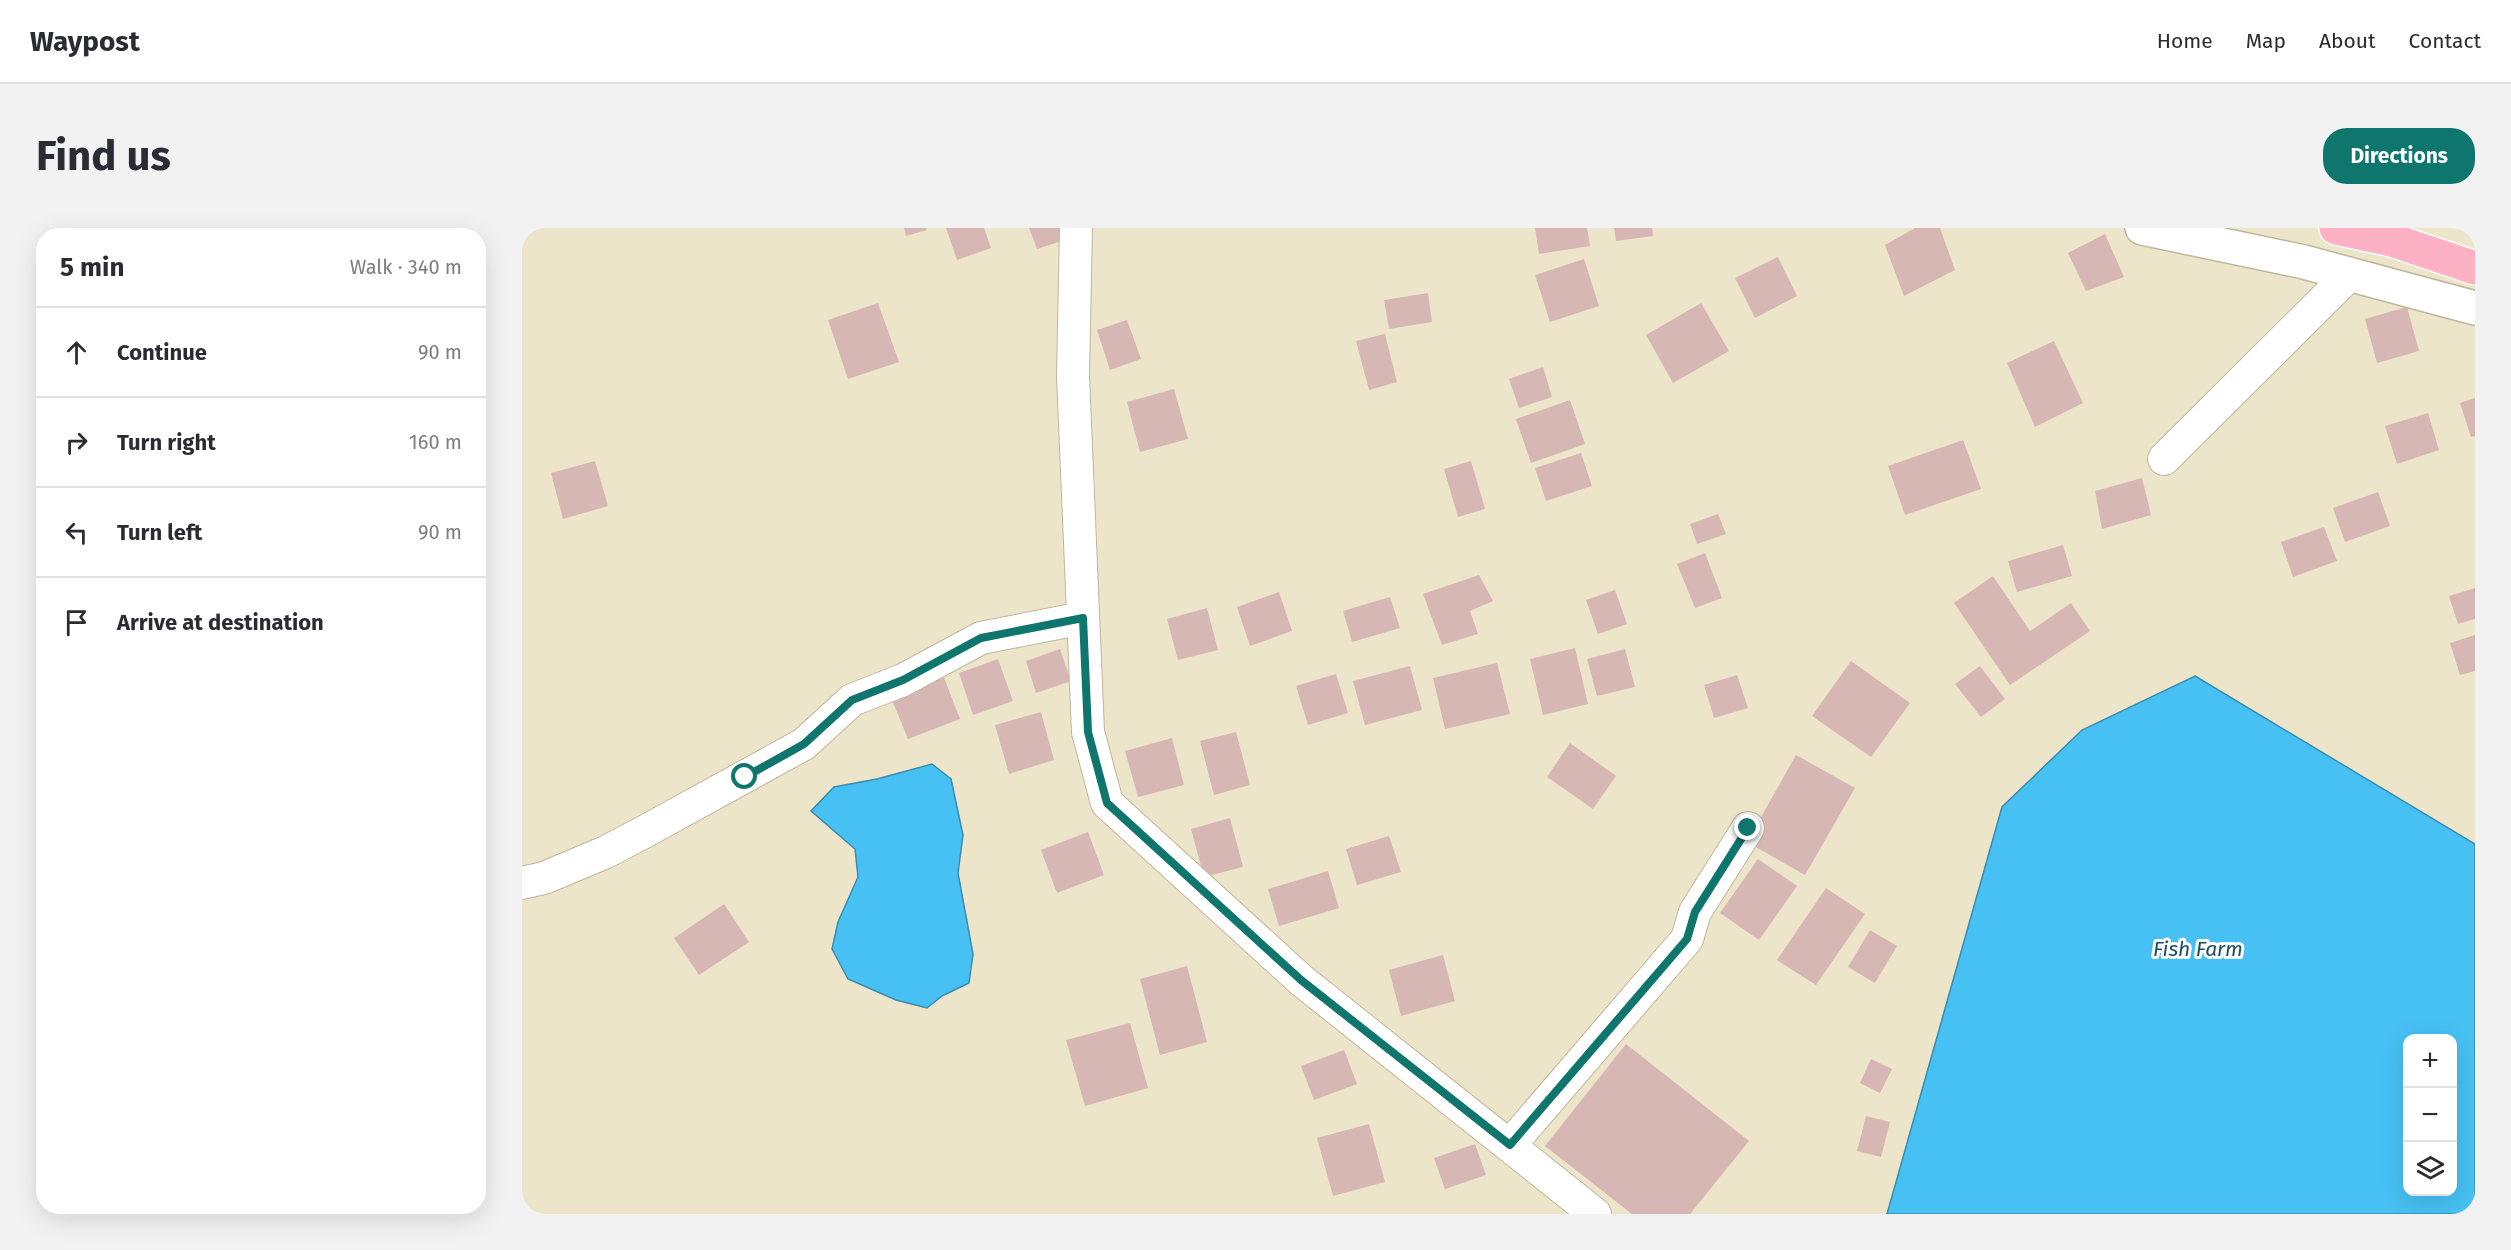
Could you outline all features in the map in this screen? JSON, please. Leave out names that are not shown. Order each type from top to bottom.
[{"type":"highway","points":[[2336,228],[2392,240],[2475,268]]},
{"type":"street","points":[[1076,228],[1073,376],[1088,732],[1107,803],[1301,980],[1595,1214]]},
{"type":"street","points":[[2142,228],[2304,262],[2475,308]]},
{"type":"street","points":[[2164,459],[2350,274]]},
{"type":"street","points":[[522,883],[543,879],[606,852],[644,832],[804,744],[852,700],[903,680],[981,638],[1083,618]]},
{"type":"street","points":[[1510,1145],[1687,939],[1695,912],[1748,828]]},
{"type":"water","name":"Fish Farm","points":[[2195,676],[2475,844],[2475,1214],[1887,1214],[2002,807],[2082,730]]},
{"type":"water","points":[[932,764],[951,779],[963,835],[958,873],[973,954],[969,983],[942,996],[927,1008],[896,1000],[848,979],[832,949],[838,922],[858,877],[855,849],[811,811],[834,787],[877,779]]},
{"type":"building","points":[[904,228],[926,228],[927,230],[906,236]]},
{"type":"building","points":[[946,228],[984,228],[991,248],[957,260]]},
{"type":"building","points":[[1029,228],[1064,228],[1068,239],[1037,249]]},
{"type":"building","points":[[1535,228],[1587,228],[1590,246],[1539,254]]},
{"type":"building","points":[[1614,228],[1652,228],[1653,236],[1616,241]]},
{"type":"building","points":[[1915,228],[1940,228],[1955,270],[1904,296],[1885,245]]},
{"type":"building","points":[[2105,234],[2124,277],[2086,291],[2068,253]]},
{"type":"building","points":[[1778,257],[1797,296],[1755,318],[1735,278]]},
{"type":"building","points":[[1584,259],[1599,306],[1550,322],[1535,275]]},
{"type":"building","points":[[1428,293],[1432,322],[1389,329],[1384,300]]},
{"type":"building","points":[[878,303],[899,362],[848,379],[828,320]]},
{"type":"building","points":[[1701,303],[1729,351],[1673,383],[1646,335]]},
{"type":"building","points":[[2407,307],[2419,351],[2377,363],[2365,319]]},
{"type":"building","points":[[1127,320],[1141,359],[1110,370],[1097,330]]},
{"type":"building","points":[[1385,334],[1397,382],[1369,390],[1356,341]]},
{"type":"building","points":[[2054,341],[2083,403],[2035,427],[2007,363]]},
{"type":"building","points":[[1543,367],[1552,397],[1519,408],[1509,379]]},
{"type":"building","points":[[1174,389],[1188,439],[1140,452],[1127,402]]},
{"type":"building","points":[[2475,398],[2475,436],[2471,437],[2460,403]]},
{"type":"building","points":[[1570,400],[1585,444],[1531,463],[1516,419]]},
{"type":"building","points":[[2428,413],[2439,450],[2397,464],[2385,426]]},
{"type":"building","points":[[1963,440],[1981,489],[1905,515],[1888,466]]},
{"type":"building","points":[[1581,453],[1592,486],[1546,501],[1535,468]]},
{"type":"building","points":[[595,461],[608,506],[563,519],[551,473]]},
{"type":"building","points":[[1471,461],[1485,509],[1458,517],[1444,469]]},
{"type":"building","points":[[2142,478],[2151,515],[2102,529],[2095,491]]},
{"type":"building","points":[[2378,492],[2390,526],[2345,542],[2333,508]]},
{"type":"building","points":[[1718,514],[1726,534],[1697,544],[1690,524]]},
{"type":"building","points":[[2324,527],[2337,561],[2293,577],[2281,542]]},
{"type":"building","points":[[2063,545],[2072,576],[2017,592],[2008,561]]},
{"type":"building","points":[[1705,553],[1722,598],[1695,608],[1677,564]]},
{"type":"building","points":[[1479,575],[1493,601],[1470,611],[1478,634],[1442,645],[1423,594]]},
{"type":"building","points":[[1993,576],[2030,631],[2071,603],[2090,631],[2010,685],[1954,603]]},
{"type":"building","points":[[2475,588],[2475,619],[2458,624],[2449,596]]},
{"type":"building","points":[[1615,590],[1627,624],[1598,634],[1586,600]]},
{"type":"building","points":[[1279,592],[1292,631],[1250,646],[1237,607]]},
{"type":"building","points":[[1390,597],[1400,628],[1352,642],[1343,611]]},
{"type":"building","points":[[1207,608],[1218,650],[1178,660],[1167,619]]},
{"type":"building","points":[[2475,635],[2475,671],[2460,675],[2450,643]]},
{"type":"building","points":[[1575,648],[1588,704],[1543,715],[1530,659]]},
{"type":"building","points":[[1060,649],[1071,681],[1036,693],[1026,661]]},
{"type":"building","points":[[1625,649],[1635,687],[1597,696],[1587,659]]},
{"type":"building","points":[[998,659],[1013,701],[973,715],[959,673]]},
{"type":"building","points":[[1851,661],[1910,703],[1871,757],[1812,716]]},
{"type":"building","points":[[1497,663],[1510,714],[1445,729],[1433,678]]},
{"type":"building","points":[[1410,666],[1422,710],[1365,725],[1353,681]]},
{"type":"building","points":[[1980,666],[2005,699],[1981,717],[1955,684]]},
{"type":"building","points":[[1336,674],[1348,713],[1308,725],[1296,686]]},
{"type":"building","points":[[943,675],[960,719],[908,739],[890,695]]},
{"type":"building","points":[[1737,675],[1748,708],[1714,718],[1704,685]]},
{"type":"building","points":[[1041,712],[1054,760],[1009,774],[995,725]]},
{"type":"building","points":[[1236,732],[1250,785],[1214,795],[1200,741]]},
{"type":"building","points":[[1172,738],[1184,785],[1138,797],[1125,751]]},
{"type":"building","points":[[1570,743],[1616,776],[1593,809],[1547,777]]},
{"type":"building","points":[[1796,755],[1855,788],[1805,875],[1747,842]]},
{"type":"building","points":[[1230,818],[1243,867],[1204,877],[1191,829]]},
{"type":"building","points":[[1088,832],[1104,875],[1057,893],[1041,850]]},
{"type":"building","points":[[1389,836],[1401,872],[1357,885],[1346,849]]},
{"type":"building","points":[[1758,859],[1797,886],[1759,940],[1720,913]]},
{"type":"building","points":[[1328,871],[1339,908],[1279,926],[1268,889]]},
{"type":"building","points":[[1826,888],[1865,914],[1816,985],[1777,960]]},
{"type":"building","points":[[724,904],[749,942],[699,975],[674,938]]},
{"type":"building","points":[[1870,930],[1897,946],[1875,983],[1848,967]]},
{"type":"building","points":[[1443,955],[1455,1001],[1401,1016],[1389,970]]},
{"type":"building","points":[[1187,966],[1207,1042],[1160,1055],[1140,979]]},
{"type":"building","points":[[1130,1023],[1148,1088],[1085,1106],[1066,1040]]},
{"type":"building","points":[[1626,1044],[1749,1141],[1690,1214],[1632,1214],[1545,1146]]},
{"type":"building","points":[[1344,1050],[1357,1084],[1314,1100],[1301,1066]]},
{"type":"building","points":[[1871,1059],[1892,1069],[1880,1093],[1860,1083]]},
{"type":"building","points":[[1866,1116],[1890,1122],[1881,1157],[1857,1151]]},
{"type":"building","points":[[1369,1124],[1385,1182],[1333,1196],[1317,1138]]},
{"type":"building","points":[[1475,1144],[1486,1175],[1445,1189],[1434,1158]]},
{"type":"route","points":[[745,777],[804,744],[852,700],[903,680],[981,638],[1083,618],[1088,732],[1107,803],[1301,980],[1510,1145],[1687,939],[1695,912],[1748,828]]}]
